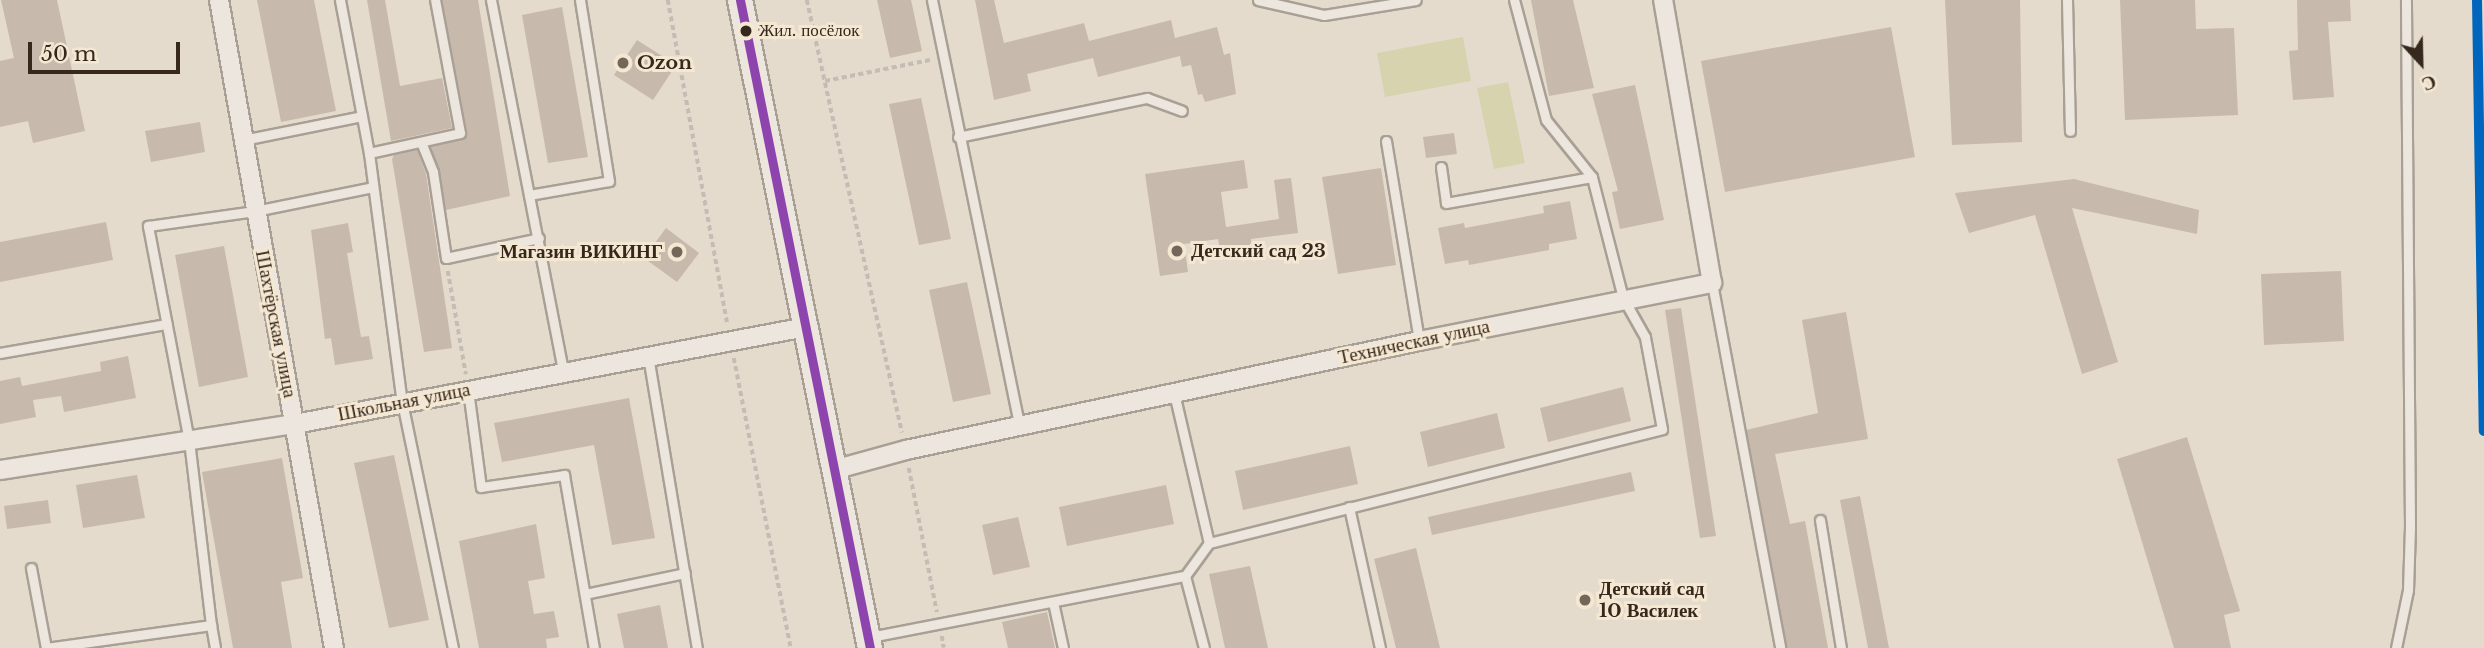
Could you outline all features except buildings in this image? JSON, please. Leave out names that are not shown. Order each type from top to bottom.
[{"type":"main road","points":[[740,0],[837,469],[869,643]]},
{"type":"street","name":"Шахтёрская улица","points":[[219,0],[334,648]]},
{"type":"street","points":[[1663,0],[1712,283]]},
{"type":"street","name":"Техническая улица","points":[[837,469],[906,450],[1174,393],[1623,298],[1712,283]]},
{"type":"street","name":"Школьная улица","points":[[0,470],[295,424],[563,369],[806,327]]},
{"type":"lane","points":[[340,0],[369,153],[402,402],[450,647]]},
{"type":"lane","points":[[369,153],[460,133],[435,0]]},
{"type":"lane","points":[[491,0],[563,369]]},
{"type":"lane","points":[[529,195],[609,181],[580,0]]},
{"type":"lane","points":[[932,0],[1020,426]]},
{"type":"lane","points":[[1258,0],[1324,15],[1416,0]]},
{"type":"lane","points":[[869,643],[939,624],[1185,576],[1209,543],[1662,429],[1645,337],[1623,298],[1592,177],[1546,120],[1514,0]]},
{"type":"lane","points":[[2067,0],[2070,131]]},
{"type":"lane","points":[[2396,648],[2408,590],[2410,526],[2406,0]]},
{"type":"lane","points":[[958,136],[1147,98],[1182,111]]},
{"type":"lane","points":[[243,140],[362,116]]},
{"type":"lane","points":[[1386,141],[1419,341]]},
{"type":"lane","points":[[421,142],[433,172],[446,258],[539,238]]},
{"type":"lane","points":[[1441,167],[1446,203],[1592,177]]},
{"type":"lane","points":[[215,648],[189,441],[148,226],[255,211],[373,187]]},
{"type":"lane","points":[[1712,283],[1780,648]]},
{"type":"lane","points":[[0,353],[166,324]]},
{"type":"lane","points":[[647,354],[697,648]]},
{"type":"lane","points":[[468,390],[481,487],[564,475],[594,648]]},
{"type":"lane","points":[[1174,393],[1209,543]]},
{"type":"lane","points":[[1349,508],[1380,648]]},
{"type":"lane","points":[[1820,520],[1841,648]]},
{"type":"lane","points":[[31,568],[46,648],[211,625]]},
{"type":"lane","points":[[585,594],[685,573]]},
{"type":"lane","points":[[1185,576],[1204,648]]},
{"type":"lane","points":[[1053,602],[1063,648]]},
{"type":"path","points":[[807,0],[906,450],[944,648]]},
{"type":"path","points":[[825,81],[943,58]]},
{"type":"path","points":[[446,258],[468,390]]},
{"type":"shaded area","points":[[1463,37],[1471,81],[1385,97],[1377,53]]},
{"type":"shaded area","points":[[1508,82],[1525,163],[1494,169],[1477,88]]},
{"type":"transit line","points":[[740,0],[870,648]]},
{"type":"transit line","points":[[2477,0],[2484,431]]},
{"type":"place","name":"Жил. посёлок","points":[[746,31]]},
{"type":"place","name":"Ozon","points":[[623,63]]},
{"type":"place","name":"Детский сад 23","points":[[1177,251]]},
{"type":"place","name":"Магазин ВИКИНГ","points":[[677,252]]},
{"type":"place","name":"Детский сад 10 Василек","points":[[1585,600]]}]
